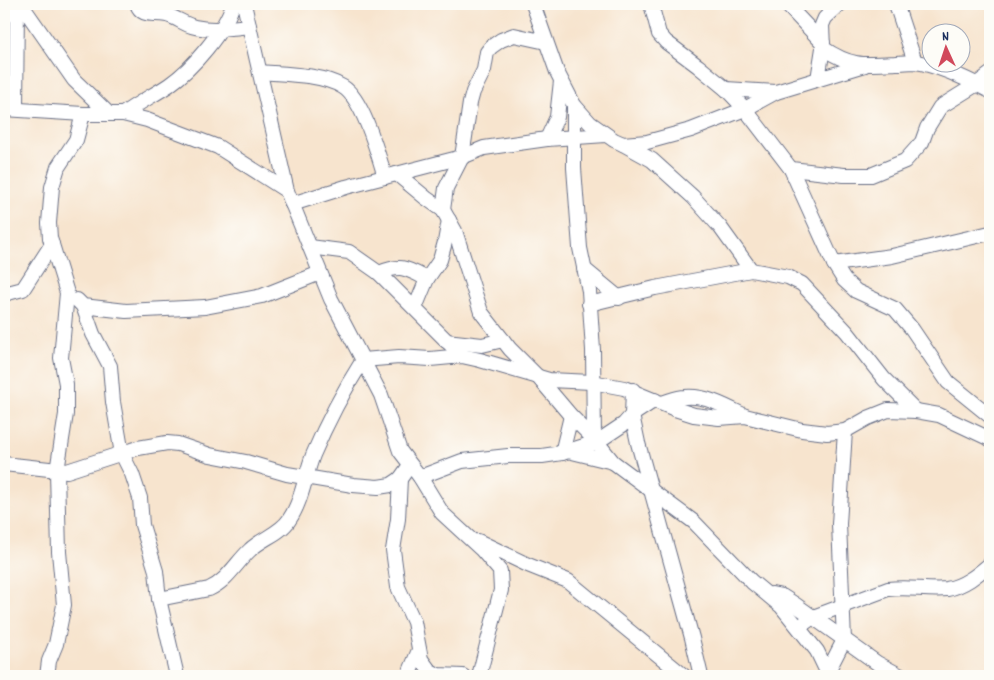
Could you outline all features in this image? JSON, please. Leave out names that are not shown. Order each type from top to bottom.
[{"type":"street","points":[[17,4],[10,109],[83,114],[123,114],[147,120],[218,147],[287,191]]},
{"type":"street","points":[[21,4],[74,80],[108,114]]},
{"type":"street","points":[[137,4],[139,10],[147,14],[167,15],[196,28],[249,26]]},
{"type":"street","points":[[123,114],[169,85],[183,73],[202,53],[230,14],[232,4]]},
{"type":"street","points":[[244,4],[287,191],[331,298],[381,396],[400,451],[442,513],[481,549],[500,571],[501,590],[479,676]]},
{"type":"street","points":[[534,4],[561,80],[574,105],[590,123],[614,140],[652,160],[693,197],[720,227],[751,270]]},
{"type":"street","points":[[651,4],[659,34],[666,42],[726,90],[745,109],[791,169],[834,264],[844,280],[856,292],[895,309],[912,329],[948,382],[990,416]]},
{"type":"street","points":[[786,4],[823,46],[838,58],[853,64],[865,65],[915,62],[937,68],[990,91]]},
{"type":"street","points":[[818,78],[823,46],[822,25],[825,18],[840,4]]},
{"type":"street","points":[[896,4],[915,62]]},
{"type":"street","points":[[415,308],[427,279],[440,260],[445,242],[446,188],[462,157],[473,92],[482,75],[487,52],[501,40],[514,35],[546,42]]},
{"type":"street","points":[[623,144],[647,142],[690,130],[745,109],[776,92],[865,65]]},
{"type":"street","points":[[260,72],[322,79],[342,86],[352,94],[391,175],[426,198],[446,215],[455,231],[481,312],[506,344],[538,376],[612,462],[694,522],[752,582],[781,606],[817,650],[828,675]]},
{"type":"street","points":[[791,169],[844,175],[871,174],[905,161],[922,142],[926,128],[940,107],[990,74]]},
{"type":"street","points":[[547,139],[557,117],[561,80]]},
{"type":"street","points":[[726,90],[776,92]]},
{"type":"street","points":[[574,105],[574,168],[579,239],[589,304],[593,350],[592,382],[595,440]]},
{"type":"street","points":[[83,114],[76,140],[58,166],[52,187],[49,222],[52,244],[63,280],[110,366],[113,402],[122,454],[132,474],[140,498],[142,526],[156,571],[159,599],[176,676]]},
{"type":"street","points":[[292,204],[346,187],[462,157],[484,148],[547,139],[606,135]]},
{"type":"street","points":[[834,264],[892,256],[990,233]]},
{"type":"street","points":[[4,294],[23,289],[52,244]]},
{"type":"street","points":[[310,246],[349,252],[379,273],[462,356]]},
{"type":"street","points":[[440,260],[462,256]]},
{"type":"street","points":[[41,262],[63,280]]},
{"type":"street","points":[[379,273],[399,267],[427,279]]},
{"type":"street","points":[[584,269],[619,298]]},
{"type":"street","points":[[589,304],[656,288],[751,270],[788,276],[802,284],[846,332],[884,379],[916,410]]},
{"type":"street","points":[[76,304],[126,311],[205,307],[262,296],[320,273]]},
{"type":"street","points":[[47,676],[49,661],[56,644],[64,605],[59,552],[57,471],[66,414],[66,384],[61,358],[76,304]]},
{"type":"street","points":[[446,341],[482,345],[506,344]]},
{"type":"street","points":[[500,366],[506,344]]},
{"type":"street","points":[[363,360],[399,357],[430,359],[462,356],[549,380],[592,382],[633,390],[658,402],[694,415],[719,418],[745,416],[802,430],[827,433],[845,430],[888,410],[916,410],[939,416],[990,439]]},
{"type":"street","points":[[159,599],[216,586],[229,575],[249,550],[288,522],[295,510],[313,456],[346,388],[363,360]]},
{"type":"street","points":[[633,390],[632,415],[649,488],[701,676]]},
{"type":"street","points":[[420,478],[462,461],[480,458],[542,456],[565,452],[595,440],[624,424],[632,415],[658,402]]},
{"type":"street","points":[[565,452],[571,416]]},
{"type":"street","points":[[828,675],[843,639],[839,524],[845,430]]},
{"type":"street","points":[[118,432],[138,448]]},
{"type":"street","points":[[4,464],[57,471],[67,470],[138,448],[167,443],[178,444],[210,455],[246,462],[288,474],[353,485],[378,487],[391,485],[400,479],[410,465]]},
{"type":"street","points":[[132,474],[138,448]]},
{"type":"street","points":[[565,452],[612,462]]},
{"type":"street","points":[[400,479],[398,519],[393,550],[394,566],[398,586],[414,622],[421,659],[436,676],[463,676]]},
{"type":"street","points":[[466,535],[528,565],[568,581],[684,676]]},
{"type":"street","points":[[802,632],[813,618],[888,589],[901,587],[932,589],[953,587],[970,580],[990,564]]},
{"type":"street","points":[[764,592],[782,596],[878,663],[902,676]]},
{"type":"street","points":[[802,632],[843,639]]},
{"type":"street","points":[[408,676],[419,650]]}]
